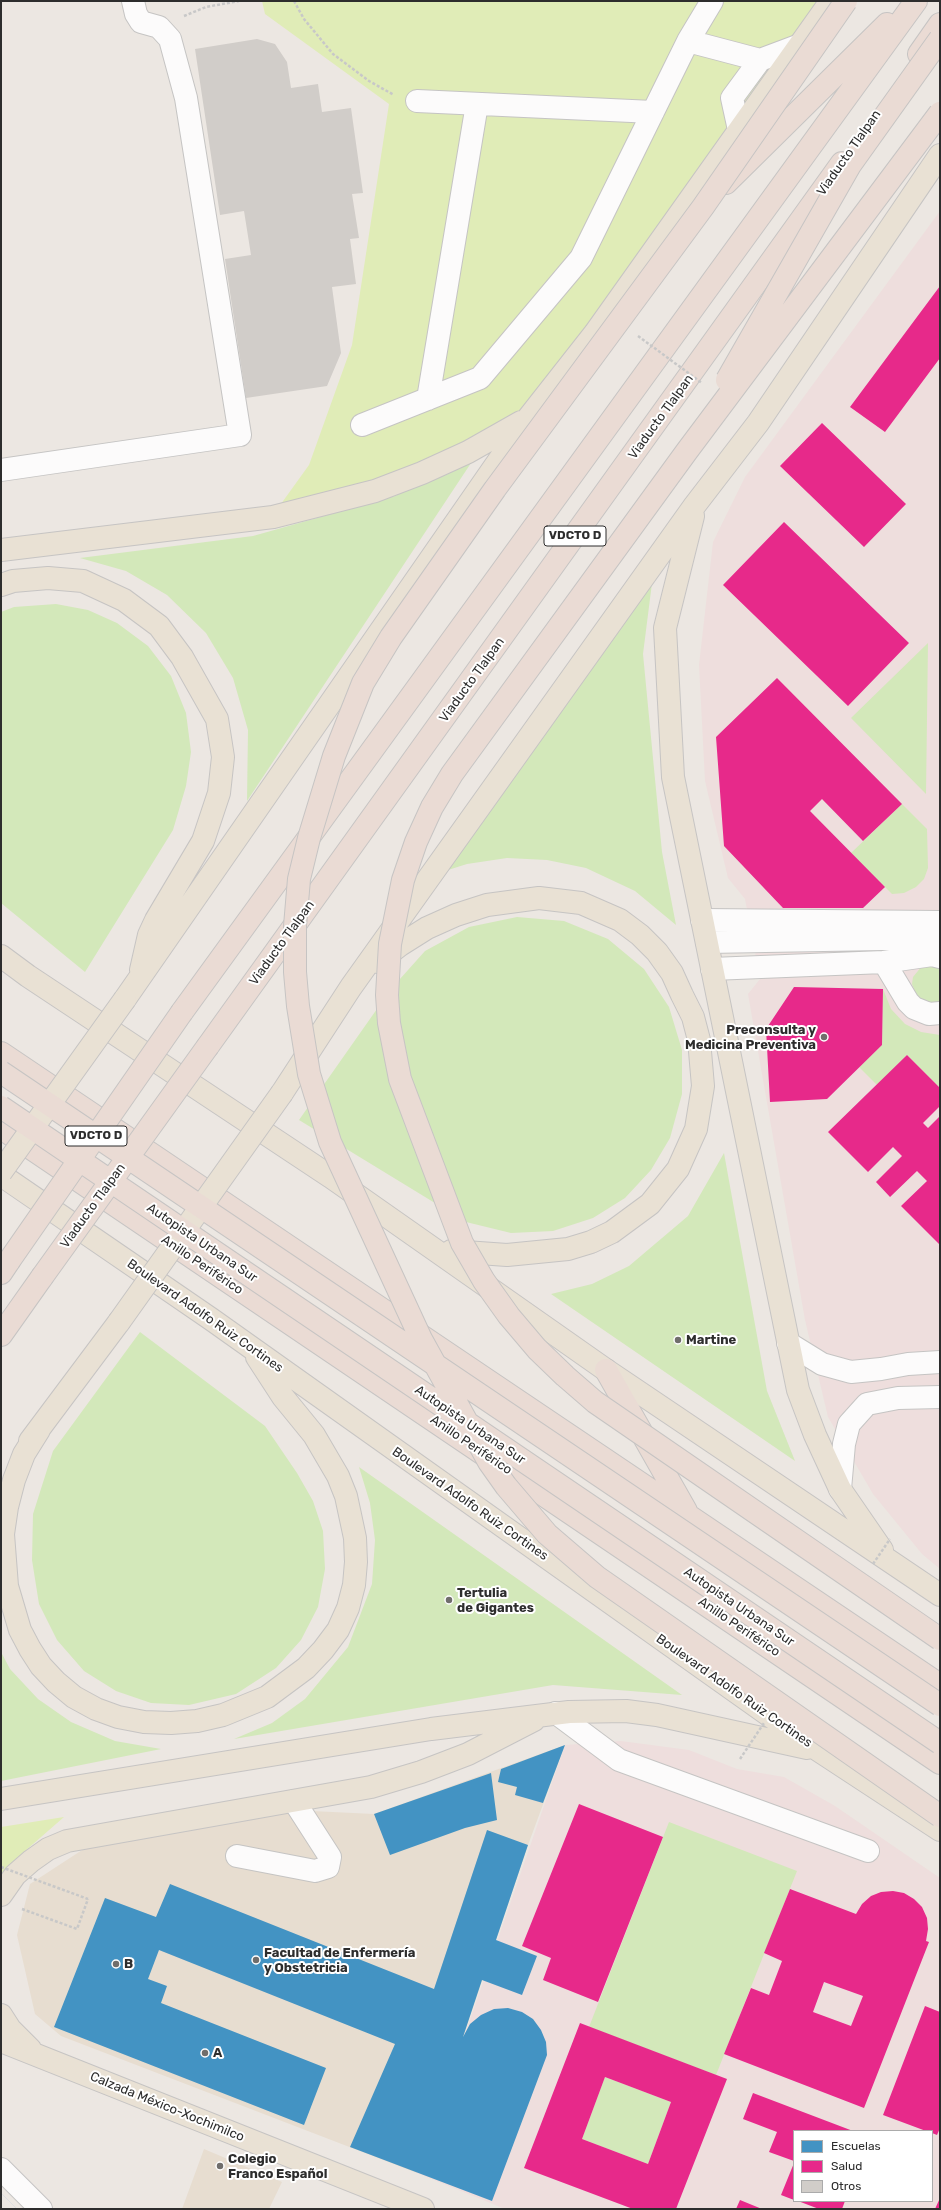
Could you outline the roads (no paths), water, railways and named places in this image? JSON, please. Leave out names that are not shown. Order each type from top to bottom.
[{"type":"highway","points":[[846,1],[703,207],[495,489],[391,637],[363,683],[320,796],[299,879],[295,926],[295,972],[302,1040],[316,1101],[330,1142],[421,1339],[489,1462],[524,1510],[573,1557],[622,1596],[940,1816]]},
{"type":"highway","points":[[703,207],[910,1]]},
{"type":"highway","name":"VDCTO D","points":[[5,1267],[182,1012],[916,1]]},
{"type":"highway","name":"Viaducto Tlalpan","points":[[1,1334],[725,328],[940,24]]},
{"type":"highway","points":[[687,451],[760,319],[850,165],[940,39]]},
{"type":"highway","points":[[940,113],[687,451],[452,774],[432,807],[416,842],[403,880],[390,944],[387,995],[393,1051],[400,1079],[462,1243],[484,1280],[505,1310],[538,1349],[589,1397],[627,1425],[940,1639]]},
{"type":"highway","points":[[1,1053],[940,1685]]},
{"type":"highway","points":[[1,1072],[940,1705]]},
{"type":"highway","name":"Autopista Urbana Sur","points":[[1,1107],[940,1743]]},
{"type":"highway","name":"Anillo Periférico","points":[[1,1128],[940,1763]]},
{"type":"highway","points":[[606,1370],[689,1515]]},
{"type":"main road","points":[[1,1174],[125,999],[529,417],[595,333],[831,1]]},
{"type":"main road","points":[[1,1480],[119,1322],[282,1093],[351,987],[695,505],[758,423],[940,155]]},
{"type":"main road","points":[[1,550],[273,517],[375,490],[422,473],[468,452],[529,417]]},
{"type":"main road","points":[[695,505],[665,628],[673,777],[798,1390],[815,1435],[840,1489],[889,1561]]},
{"type":"main road","points":[[1,585],[13,581],[48,578],[83,582],[124,600],[159,626],[182,657],[217,720],[223,757],[219,793],[203,841],[156,920],[149,935],[144,950],[140,977]]},
{"type":"main road","points":[[351,987],[374,965],[400,945],[427,928],[456,915],[487,905],[518,899],[560,899],[601,911],[620,920],[640,935],[657,952],[672,973],[693,1017],[700,1040],[703,1065],[701,1108],[696,1129],[678,1169],[650,1204],[612,1232],[591,1242],[568,1249],[507,1255],[470,1254],[432,1248]]},
{"type":"main road","points":[[1,956],[28,976],[331,1177],[606,1370],[940,1595]]},
{"type":"main road","name":"Boulevard Adolfo Ruiz Cortines","points":[[1,1174],[253,1349],[818,1750],[940,1830]]},
{"type":"main road","points":[[39,1430],[24,1454],[6,1507],[4,1554],[7,1586],[16,1617],[30,1649],[41,1666],[56,1682],[74,1697],[96,1709],[118,1717],[144,1722],[171,1723],[197,1721],[223,1715],[245,1707],[267,1697],[287,1684],[323,1650],[338,1630],[348,1608],[354,1585],[356,1562],[352,1517],[338,1476],[314,1435],[283,1397],[253,1349]]},
{"type":"main road","points":[[1,1799],[431,1729],[594,1710],[651,1715],[818,1750]]},
{"type":"main road","points":[[8,1901],[15,1875],[48,1849],[67,1841],[371,1787],[421,1772],[468,1754],[550,1714]]},
{"type":"main road","points":[[1,2015],[10,2029],[24,2044],[41,2057]]},
{"type":"main road","name":"Calzada México-Xochimilco","points":[[1,2041],[423,2209]]},
{"type":"street","points":[[1,470],[240,435],[186,98],[170,39],[158,28],[141,22],[136,14],[133,1]]},
{"type":"street","points":[[362,425],[480,378],[580,258],[688,41],[712,1]]},
{"type":"street","points":[[688,41],[760,60]]},
{"type":"street","points":[[739,130],[732,98],[760,60],[800,45]]},
{"type":"street","points":[[417,101],[653,112]]},
{"type":"street","points":[[428,399],[477,104]]},
{"type":"street","points":[[932,939],[940,906]]},
{"type":"street","points":[[702,920],[932,939]]},
{"type":"street","points":[[707,942],[932,939]]},
{"type":"street","points":[[712,969],[884,962],[932,939]]},
{"type":"street","points":[[884,962],[908,1002],[914,1008],[929,1014],[940,1013]]},
{"type":"street","points":[[788,1343],[822,1364],[851,1372],[908,1364],[940,1362]]},
{"type":"street","points":[[840,1489],[844,1444],[848,1424],[867,1404],[898,1398],[940,1397]]},
{"type":"street","points":[[550,1714],[619,1760],[868,1851]]},
{"type":"street","points":[[237,1856],[315,1871],[328,1867],[330,1857],[294,1801]]},
{"type":"street","points":[[1,2169],[41,2209]]},
{"type":"tram line","points":[[1,2193],[17,2209]]},
{"type":"place","name":"Preconsulta y Medicina Preventiva","points":[[824,1037]]},
{"type":"place","name":"Martine","points":[[678,1340]]},
{"type":"place","name":"Tertulia de Gigantes","points":[[449,1600]]},
{"type":"place","name":"Facultad de Enfermería y Obstetricia","points":[[256,1960]]},
{"type":"place","name":"B","points":[[116,1964]]},
{"type":"place","name":"A","points":[[205,2053]]},
{"type":"place","name":"Colegio Franco Español","points":[[220,2166]]}]
